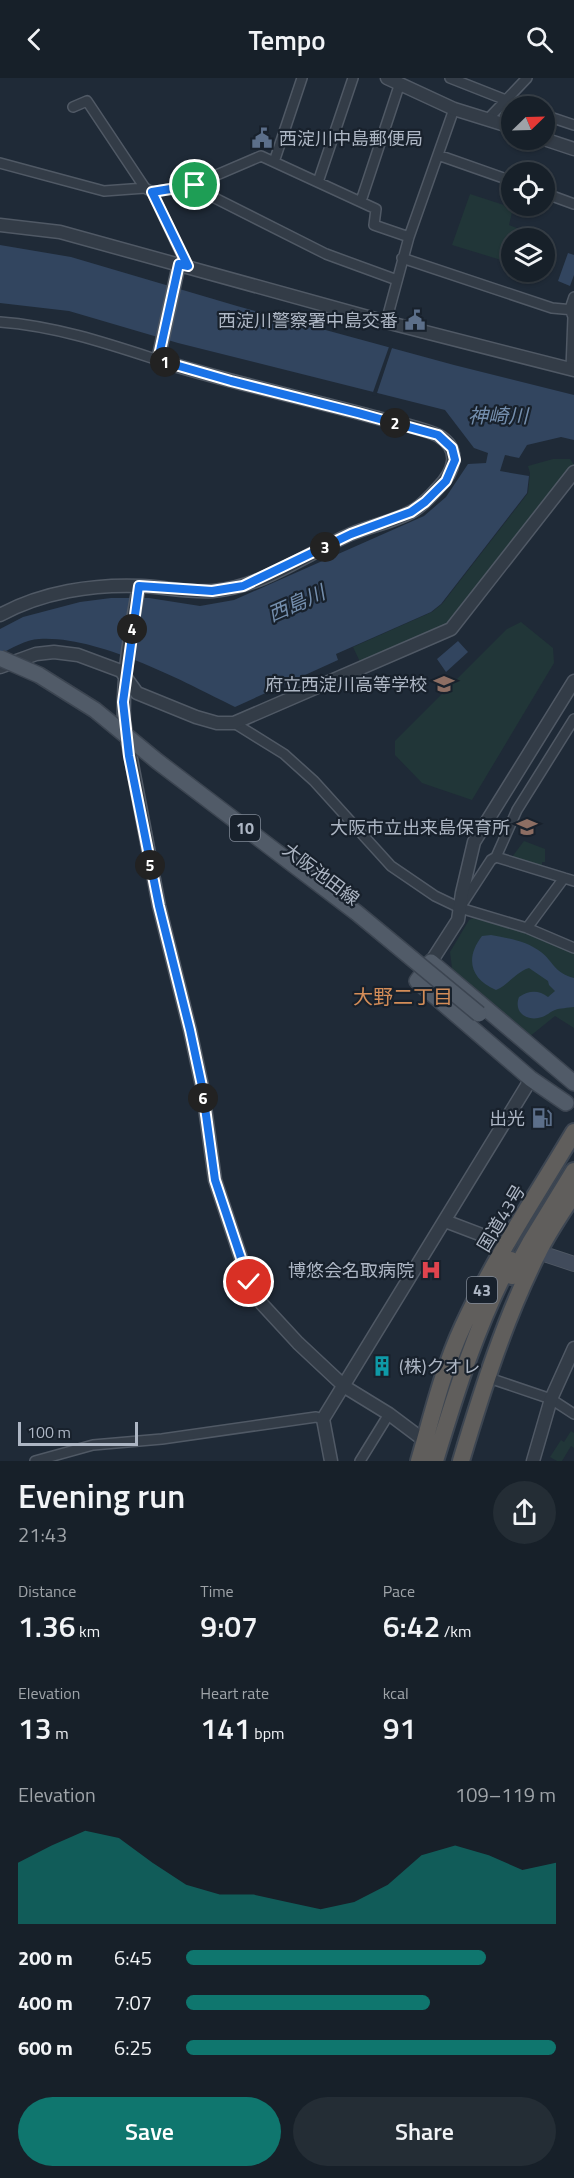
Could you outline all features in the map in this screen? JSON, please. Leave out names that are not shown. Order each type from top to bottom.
[{"type":"highway","name":"国道43号","points":[[419,1461],[462,1327],[574,1132]]},
{"type":"highway","name":"国道43号","points":[[435,1461],[458,1384],[485,1312],[523,1238],[574,1154]]},
{"type":"highway","name":"国道43号","points":[[444,1461],[484,1338],[503,1295],[530,1243],[574,1171]]},
{"type":"highway","name":"43","points":[[461,1461],[486,1377],[538,1252],[574,1193]]},
{"type":"highway","points":[[453,1461],[489,1347],[519,1280],[538,1252]]},
{"type":"highway","points":[[428,1461],[448,1389],[488,1279]]},
{"type":"main road","name":"大阪池田線","points":[[0,658],[39,675],[95,710],[157,761],[357,913],[477,1017],[571,1103]]},
{"type":"main road","name":"大阪池田線","points":[[0,668],[35,684],[89,718],[151,769],[477,1017]]},
{"type":"main road","points":[[571,1103],[531,1078],[417,981],[431,962],[574,1083]]},
{"type":"main road","points":[[538,1252],[574,1264]]},
{"type":"street","points":[[274,162],[302,78]]},
{"type":"street","points":[[318,182],[353,78]]},
{"type":"street","points":[[387,78],[400,82],[454,109],[501,123]]},
{"type":"street","points":[[450,78],[501,100]]},
{"type":"street","points":[[509,96],[527,78]]},
{"type":"street","points":[[361,201],[400,82]]},
{"type":"street","points":[[74,107],[87,101],[149,190],[181,267],[159,357]]},
{"type":"street","points":[[488,119],[501,104]]},
{"type":"street","points":[[386,322],[402,258],[454,109]]},
{"type":"street","points":[[555,119],[574,125]]},
{"type":"street","points":[[555,143],[574,149]]},
{"type":"street","points":[[438,155],[501,177]]},
{"type":"street","points":[[0,163],[104,191],[149,190],[191,186],[261,156],[361,201],[375,209],[374,225],[409,237]]},
{"type":"street","points":[[191,186],[326,255],[397,280]]},
{"type":"street","points":[[555,197],[574,204]]},
{"type":"street","points":[[0,225],[60,232],[386,322],[572,369],[574,297]]},
{"type":"street","points":[[402,258],[552,309],[572,310]]},
{"type":"street","points":[[0,322],[31,324],[84,336],[159,357],[231,381],[438,435],[452,448],[455,460],[446,481],[411,512],[351,534],[243,586],[212,591],[97,586],[49,596],[17,606],[0,615]]},
{"type":"street","points":[[0,668],[23,657],[54,652],[78,655],[121,671],[137,693],[196,717],[217,723],[234,723],[451,629],[574,472]]},
{"type":"street","points":[[139,589],[125,677],[124,722],[159,906],[202,1086],[215,1180],[222,1204],[249,1282],[262,1304],[298,1343],[345,1387],[389,1414],[425,1442]]},
{"type":"street","points":[[431,962],[458,920],[474,842],[574,681]]},
{"type":"street","points":[[460,909],[491,860],[496,857],[517,810],[574,719]]},
{"type":"street","points":[[234,723],[284,754],[314,781],[391,866],[435,896],[460,909],[527,928],[574,948]]},
{"type":"street","points":[[496,857],[574,881]]},
{"type":"street","points":[[527,928],[564,878]]},
{"type":"street","points":[[331,1461],[323,1419],[345,1387],[531,1078]]},
{"type":"street","points":[[445,1221],[508,1245]]},
{"type":"street","points":[[533,1461],[551,1399],[574,1348]]},
{"type":"street","points":[[486,1377],[551,1399],[574,1414]]},
{"type":"street","points":[[360,1461],[389,1414]]},
{"type":"street","points":[[35,1461],[93,1445],[162,1439],[316,1417],[323,1419]]},
{"type":"green space","points":[[470,194],[501,204],[501,216],[511,216],[509,225],[517,228],[501,228],[501,260],[452,245]]},
{"type":"green space","points":[[553,459],[570,459],[574,465],[448,626],[361,664],[353,647],[432,612],[442,604],[528,493],[530,473],[528,466]]},
{"type":"green space","points":[[521,622],[553,648],[554,663],[472,800],[422,783],[395,755],[395,741],[507,629]]},
{"type":"green space","points":[[524,841],[545,849],[545,862],[542,862],[542,866],[512,857]]},
{"type":"green space","points":[[473,918],[524,932],[574,953],[574,1028],[555,1016],[529,1037],[472,990],[452,968],[450,952],[469,920]]},
{"type":"green space","points":[[571,1431],[574,1433],[574,1448],[571,1446],[562,1461],[550,1457],[561,1440],[564,1442]]},
{"type":"water","points":[[0,245],[71,257],[237,306],[574,395],[574,440],[561,437],[527,445],[519,458],[505,455],[500,471],[529,476],[527,493],[441,604],[431,612],[336,654],[338,660],[235,707],[165,673],[87,644],[34,639],[0,654],[0,629],[23,617],[80,602],[111,598],[149,598],[200,606],[234,600],[424,516],[446,497],[468,464],[486,463],[488,453],[474,448],[445,410],[178,343],[69,311],[0,303]]},
{"type":"water","points":[[568,253],[574,255],[574,275],[570,286],[558,281]]},
{"type":"water","points":[[458,641],[468,652],[446,672],[437,659]]},
{"type":"water","points":[[491,935],[530,945],[545,955],[562,973],[574,978],[574,1007],[557,1009],[537,1018],[523,1015],[518,1008],[519,997],[534,992],[548,997],[555,991],[548,981],[529,968],[496,990],[480,980],[473,967],[473,952],[482,936]]},
{"type":"pier","points":[[390,344],[393,345],[376,396],[372,395]]},
{"type":"place","name":"西淀川中島郵便局","points":[[262,138]]},
{"type":"place","name":"西淀川警察署中島交番","points":[[415,320]]},
{"type":"place","name":"府立西淀川高等学校","points":[[444,684]]},
{"type":"place","name":"大阪市立出来島保育所","points":[[527,827]]},
{"type":"place","name":"出光","points":[[542,1118]]},
{"type":"place","name":"博悠会名取病院","points":[[431,1270]]},
{"type":"place","name":"(株)クオレ","points":[[382,1366]]},
{"type":"district","name":"大野二丁目","points":[[403,996]]},
{"type":"route","points":[[195,185],[152,192],[188,266],[179,264],[158,360],[438,435],[452,448],[455,460],[446,481],[411,512],[351,534],[243,586],[212,591],[139,586],[123,702],[129,756],[174,974],[190,1030],[202,1086],[215,1180],[249,1282]]},
{"type":"water label","name":"神崎川","points":[[498,415]]},
{"type":"water label","name":"西島川","points":[[296,603]]}]
